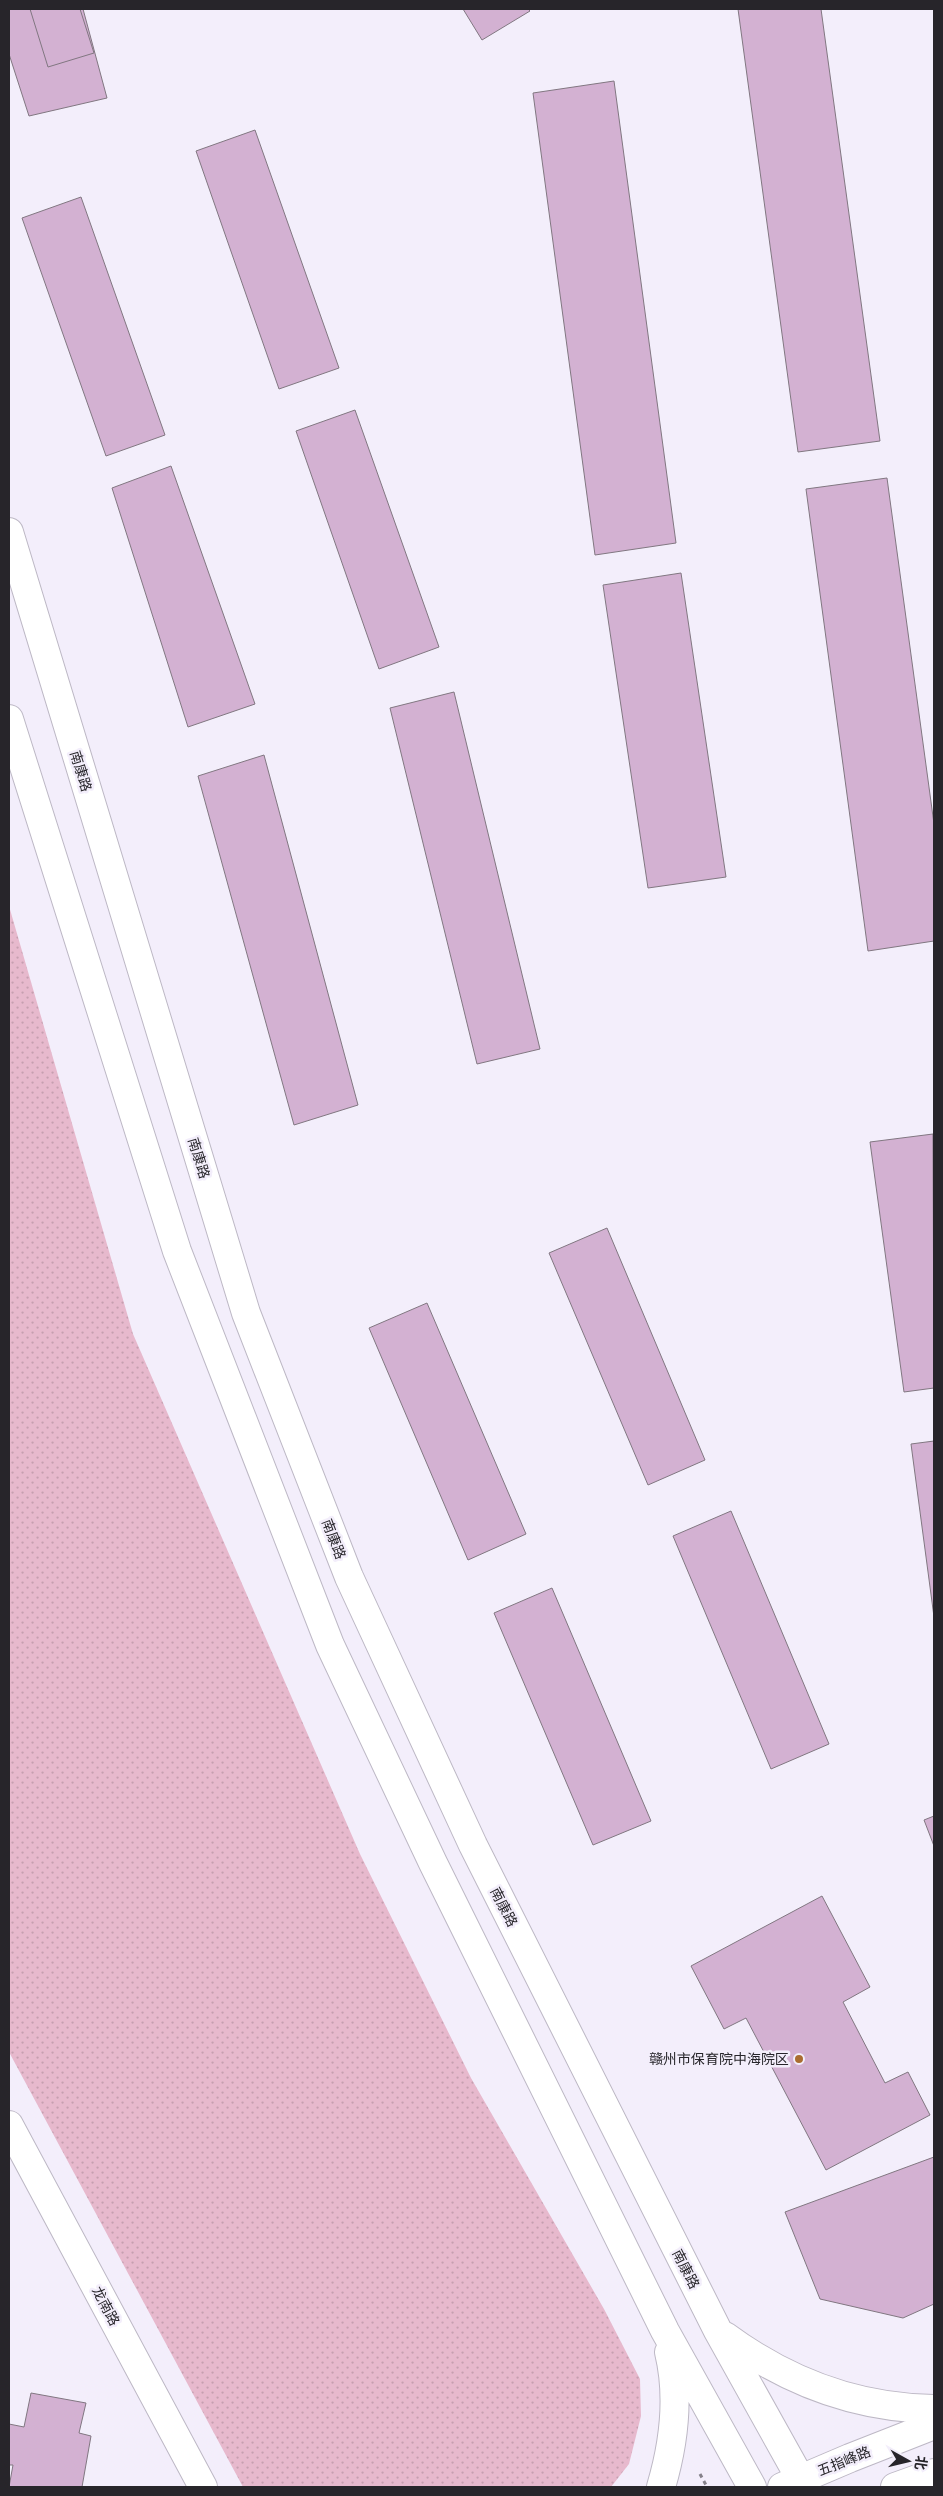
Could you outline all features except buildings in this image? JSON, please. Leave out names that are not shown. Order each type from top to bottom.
[{"type":"main road","name":"南康路","points":[[9,532],[246,1313],[349,1578],[473,1845],[796,2484]]},
{"type":"main road","points":[[9,720],[177,1251],[330,1645],[433,1863],[665,2331],[752,2487]]},
{"type":"main road","name":"龙南路","points":[[9,2125],[203,2487]]},
{"type":"main road","points":[[661,2487],[669,2460],[674,2427],[675,2395],[665,2331]]},
{"type":"main road","points":[[718,2331],[771,2367],[812,2386],[847,2397],[881,2404],[934,2409]]},
{"type":"main road","name":"五指峰路","points":[[796,2484],[934,2425]]},
{"type":"main road","points":[[895,2487],[934,2473]]},
{"type":"path","points":[[696,2466],[707,2487]]},
{"type":"shaded area","points":[[9,906],[133,1334],[360,1854],[471,2078],[604,2309],[640,2379],[641,2416],[629,2464],[611,2487],[243,2487],[9,2052]]},
{"type":"place","name":"赣州市保育院中海院区","points":[[799,2059]]}]
